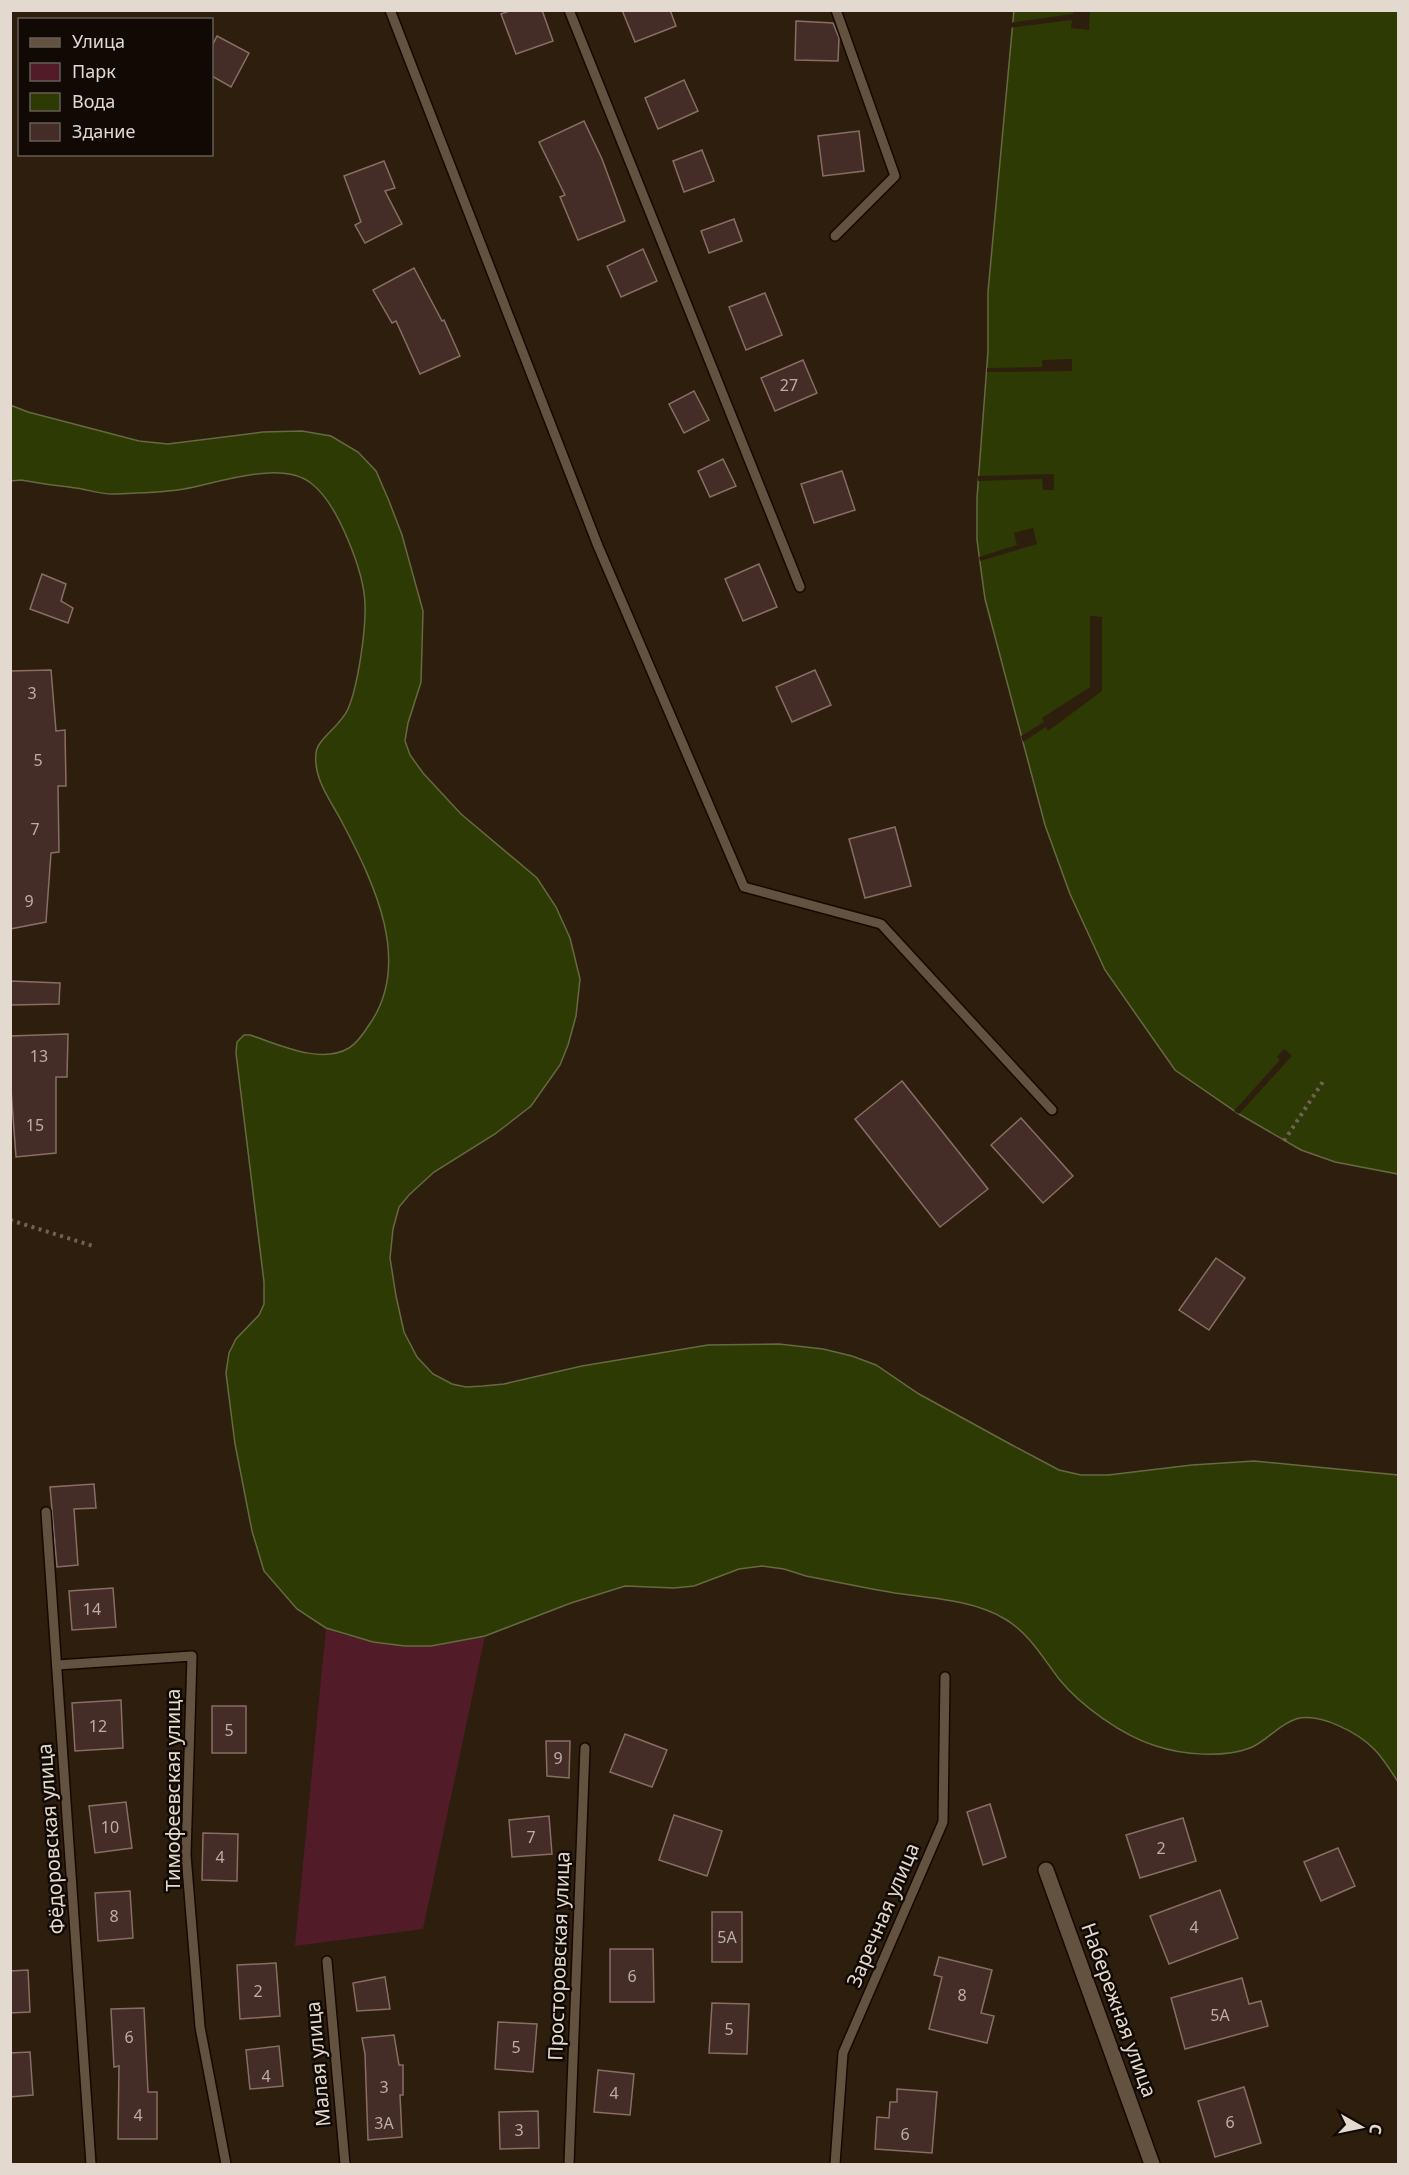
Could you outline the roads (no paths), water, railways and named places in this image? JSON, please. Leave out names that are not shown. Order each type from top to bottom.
[{"type":"street","name":"Набережная улица","points":[[1046,1870],[1152,2164]]},
{"type":"lane","points":[[390,10],[598,546],[744,887],[881,924],[1052,1110]]},
{"type":"lane","points":[[569,10],[800,587]]},
{"type":"lane","points":[[836,10],[895,176],[836,236]]},
{"type":"lane","name":"Фёдоровская улица","points":[[46,1512],[91,2164]]},
{"type":"lane","name":"Тимофеевская улица","points":[[57,1665],[192,1656],[186,1855],[200,2027],[226,2164]]},
{"type":"lane","name":"Заречная улица","points":[[835,2164],[843,2053],[943,1822],[945,1677]]},
{"type":"lane","name":"Просторовская улица","points":[[569,2164],[585,1748]]},
{"type":"lane","name":"Малая улица","points":[[327,1961],[345,2164]]},
{"type":"water","points":[[1014,10],[1398,11],[1398,1174],[1335,1162],[1301,1150],[1239,1114],[1175,1070],[1105,970],[1070,894],[1045,825],[985,599],[977,540],[977,498],[988,351],[988,292]]},
{"type":"water","points":[[10,405],[28,412],[139,441],[168,444],[263,432],[302,431],[331,436],[358,452],[376,471],[402,535],[423,611],[421,682],[408,723],[405,741],[410,755],[423,773],[461,814],[537,878],[556,907],[570,938],[580,979],[576,1016],[568,1045],[560,1065],[531,1106],[495,1134],[434,1172],[399,1207],[393,1229],[390,1258],[396,1296],[404,1332],[417,1357],[433,1374],[452,1384],[466,1387],[483,1386],[504,1384],[582,1366],[708,1345],[779,1344],[823,1349],[876,1365],[919,1394],[1010,1444],[1059,1470],[1081,1475],[1108,1475],[1192,1465],[1254,1461],[1398,1475],[1398,1782],[1381,1756],[1367,1743],[1338,1725],[1316,1718],[1290,1721],[1256,1745],[1228,1753],[1178,1752],[1156,1746],[1130,1735],[1103,1719],[1068,1689],[1021,1631],[993,1613],[952,1601],[862,1587],[806,1576],[784,1569],[762,1566],[739,1569],[694,1586],[674,1588],[625,1586],[571,1603],[485,1636],[431,1646],[373,1642],[326,1628],[297,1609],[264,1571],[252,1531],[235,1444],[226,1373],[229,1353],[236,1339],[259,1315],[264,1304],[264,1282],[236,1053],[237,1042],[244,1035],[250,1035],[286,1048],[312,1054],[338,1053],[349,1048],[360,1038],[382,1001],[388,976],[388,950],[384,923],[355,847],[320,782],[316,763],[317,748],[340,722],[352,699],[361,658],[365,615],[364,590],[355,557],[340,522],[322,494],[312,484],[299,477],[284,473],[268,473],[175,490],[112,494],[21,480],[11,481]]}]
